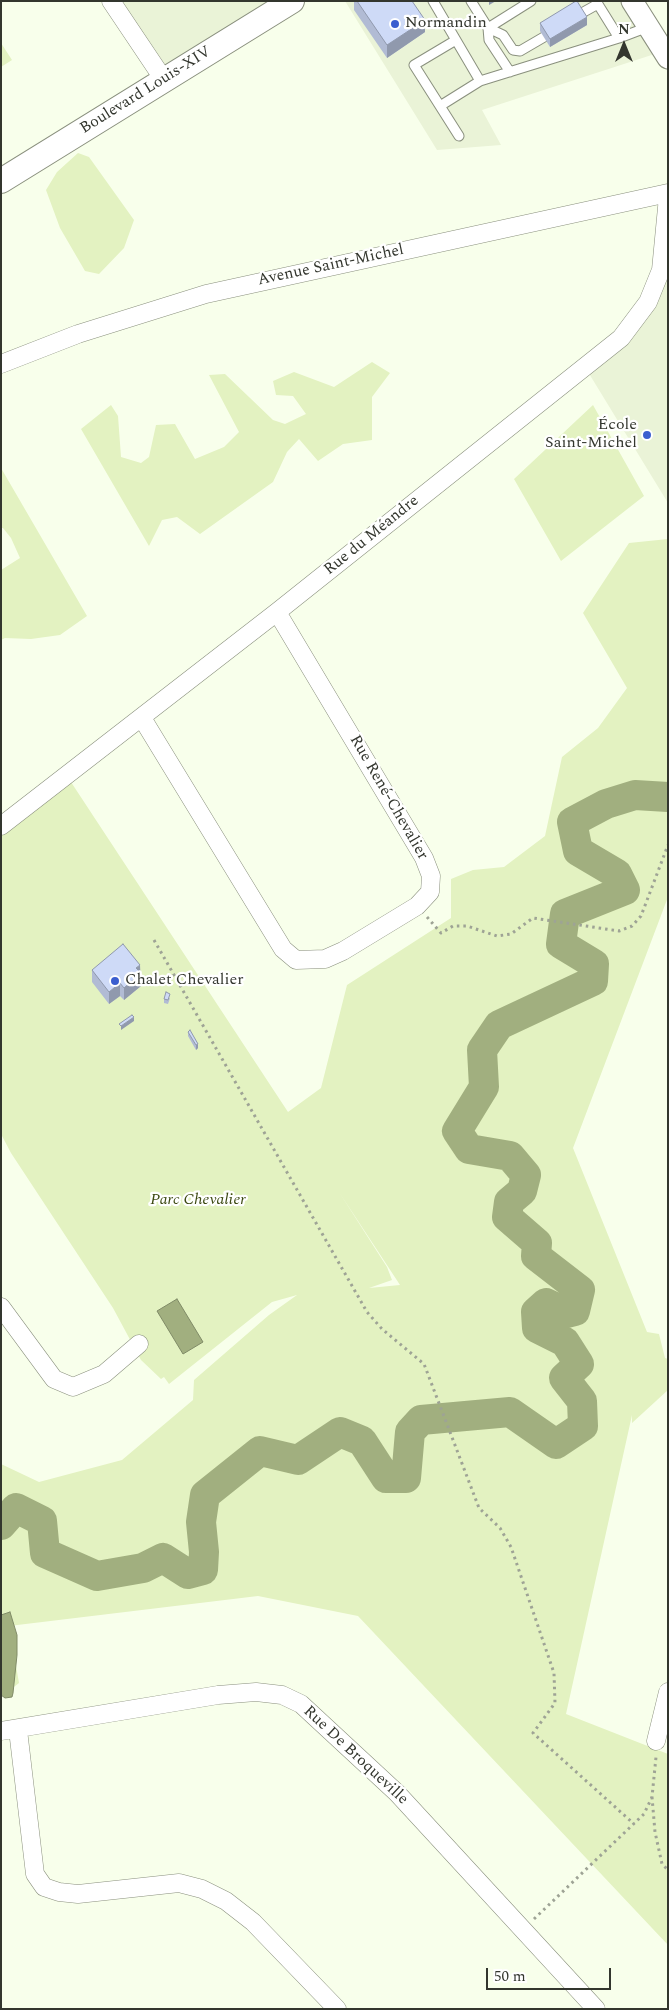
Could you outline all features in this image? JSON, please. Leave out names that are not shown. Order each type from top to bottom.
[{"type":"main road","name":"Boulevard Louis-XIV","points":[[1,181],[292,1]]},
{"type":"street","points":[[111,1],[164,80]]},
{"type":"street","points":[[632,1],[668,58]]},
{"type":"street","name":"Avenue Saint-Michel","points":[[1,364],[78,334],[206,294],[668,195]]},
{"type":"street","name":"Rue du Méandre","points":[[1,826],[278,612],[621,338],[648,302],[661,270],[668,195]]},
{"type":"street","name":"Rue René-Chevalier","points":[[142,718],[283,949],[296,960],[326,959],[343,951],[417,906],[430,892],[431,876],[424,858],[278,612]]},
{"type":"street","points":[[3,1312],[54,1379],[73,1387],[104,1374],[139,1344]]},
{"type":"street","name":"Rue De Broqueville","points":[[10,1730],[218,1694],[256,1692],[282,1694],[301,1704],[397,1793],[596,2009]]},
{"type":"street","points":[[656,1741],[668,1692]]},
{"type":"street","points":[[10,1730],[34,1874],[44,1887],[59,1892],[78,1894],[179,1883],[202,1888],[226,1901],[254,1922],[337,2009]]},
{"type":"lane","points":[[433,1],[480,81]]},
{"type":"lane","points":[[471,1],[488,28],[489,40],[510,72]]},
{"type":"lane","points":[[488,28],[531,1]]},
{"type":"lane","points":[[580,14],[597,3],[619,38]]},
{"type":"lane","points":[[440,106],[480,81],[619,38],[648,27]]},
{"type":"lane","points":[[488,28],[503,35],[513,50],[520,52],[544,37]]},
{"type":"lane","points":[[456,40],[414,64],[459,136]]},
{"type":"path","points":[[441,933],[453,926],[467,926],[497,936],[512,934],[533,918],[619,930],[632,926],[641,916],[668,846]]},
{"type":"path","points":[[154,940],[367,1312],[382,1329],[424,1364],[479,1508],[500,1528],[511,1547],[554,1673],[555,1703],[533,1733],[634,1824]]},
{"type":"path","points":[[656,1741],[656,1771],[652,1797],[655,1832],[662,1864],[668,1870]]},
{"type":"path","points":[[523,1930],[644,1814],[652,1797]]},
{"type":"shaded area","points":[[111,1],[292,1],[164,80]]},
{"type":"shaded area","points":[[345,1],[632,1],[664,51],[482,110],[501,145],[437,150]]},
{"type":"shaded area","name":"École Saint-Michel","points":[[668,272],[668,503],[585,367]]},
{"type":"shaded area","points":[[177,1299],[203,1342],[183,1354],[157,1311]]},
{"type":"shaded area","points":[[10,1612],[17,1635],[17,1655],[12,1697],[5,1698],[1,1695],[1,1615]]},
{"type":"green space","points":[[1,43],[12,60],[1,67]]},
{"type":"green space","points":[[78,153],[89,157],[134,220],[124,248],[99,274],[85,271],[60,228],[46,190],[57,172]]},
{"type":"green space","points":[[372,362],[390,373],[372,397],[372,440],[343,444],[318,461],[299,439],[287,452],[273,482],[200,534],[177,517],[162,520],[149,546],[81,429],[111,405],[118,416],[121,457],[141,463],[149,457],[156,425],[175,424],[195,459],[224,447],[239,432],[209,375],[225,374],[273,420],[285,424],[306,414],[293,396],[276,395],[273,381],[294,372],[334,387]]},
{"type":"green space","points":[[593,405],[644,496],[561,561],[514,479]]},
{"type":"green space","points":[[1,468],[87,616],[60,635],[31,639],[5,638],[1,640],[1,570],[20,558],[11,538],[1,528]]},
{"type":"green space","name":"Parc Chevalier","points":[[668,539],[668,897],[573,1148],[647,1332],[659,1334],[665,1358],[668,1359],[668,1390],[632,1423],[632,1415],[566,1714],[668,1754],[668,1945],[358,1616],[258,1596],[9,1626],[19,1683],[1,1697],[1,1464],[39,1482],[122,1460],[193,1400],[194,1380],[269,1315],[297,1295],[272,1302],[169,1384],[164,1377],[161,1379],[141,1360],[113,1308],[11,1153],[1,1134],[1,826],[67,776],[288,1112],[321,1088],[347,985],[451,918],[451,879],[473,870],[504,867],[545,836],[562,757],[598,728],[627,688],[583,613],[629,543]],"holes":[[[339,1192],[400,1285],[369,1288],[392,1280],[387,1267]]]},
{"type":"building","points":[[357,1],[412,1],[425,20],[387,45]]},
{"type":"building","points":[[576,1],[587,17],[550,39],[540,23]]},
{"type":"building","points":[[123,944],[140,965],[136,968],[141,973],[124,988],[120,983],[109,992],[92,970]]},
{"type":"building","points":[[166,992],[170,994],[168,1000],[164,999]]},
{"type":"building","points":[[132,1015],[134,1017],[121,1026],[119,1024]]},
{"type":"building","points":[[190,1030],[198,1044],[196,1045],[188,1032]]},
{"type":"waterway","points":[[1,1525],[16,1508],[42,1521],[45,1553],[97,1576],[143,1568],[163,1558],[188,1574],[203,1570],[204,1552],[201,1522],[205,1495],[260,1451],[298,1460],[340,1432],[362,1441],[386,1478],[406,1478],[410,1432],[421,1420],[510,1412],[556,1444],[583,1426],[582,1401],[564,1378],[579,1364],[565,1342],[537,1328],[536,1312],[546,1303],[567,1313],[575,1311],[580,1290],[536,1256],[537,1243],[507,1217],[509,1202],[522,1191],[526,1175],[510,1156],[469,1149],[457,1131],[484,1087],[482,1050],[499,1025],[593,981],[594,964],[561,944],[565,914],[625,890],[617,874],[578,851],[572,822],[606,804],[635,795],[668,797]]},
{"type":"place","name":"Normandin","points":[[395,24]]},
{"type":"place","name":"École Saint-Michel","points":[[647,435]]},
{"type":"place","name":"Chalet Chevalier","points":[[115,981]]}]
